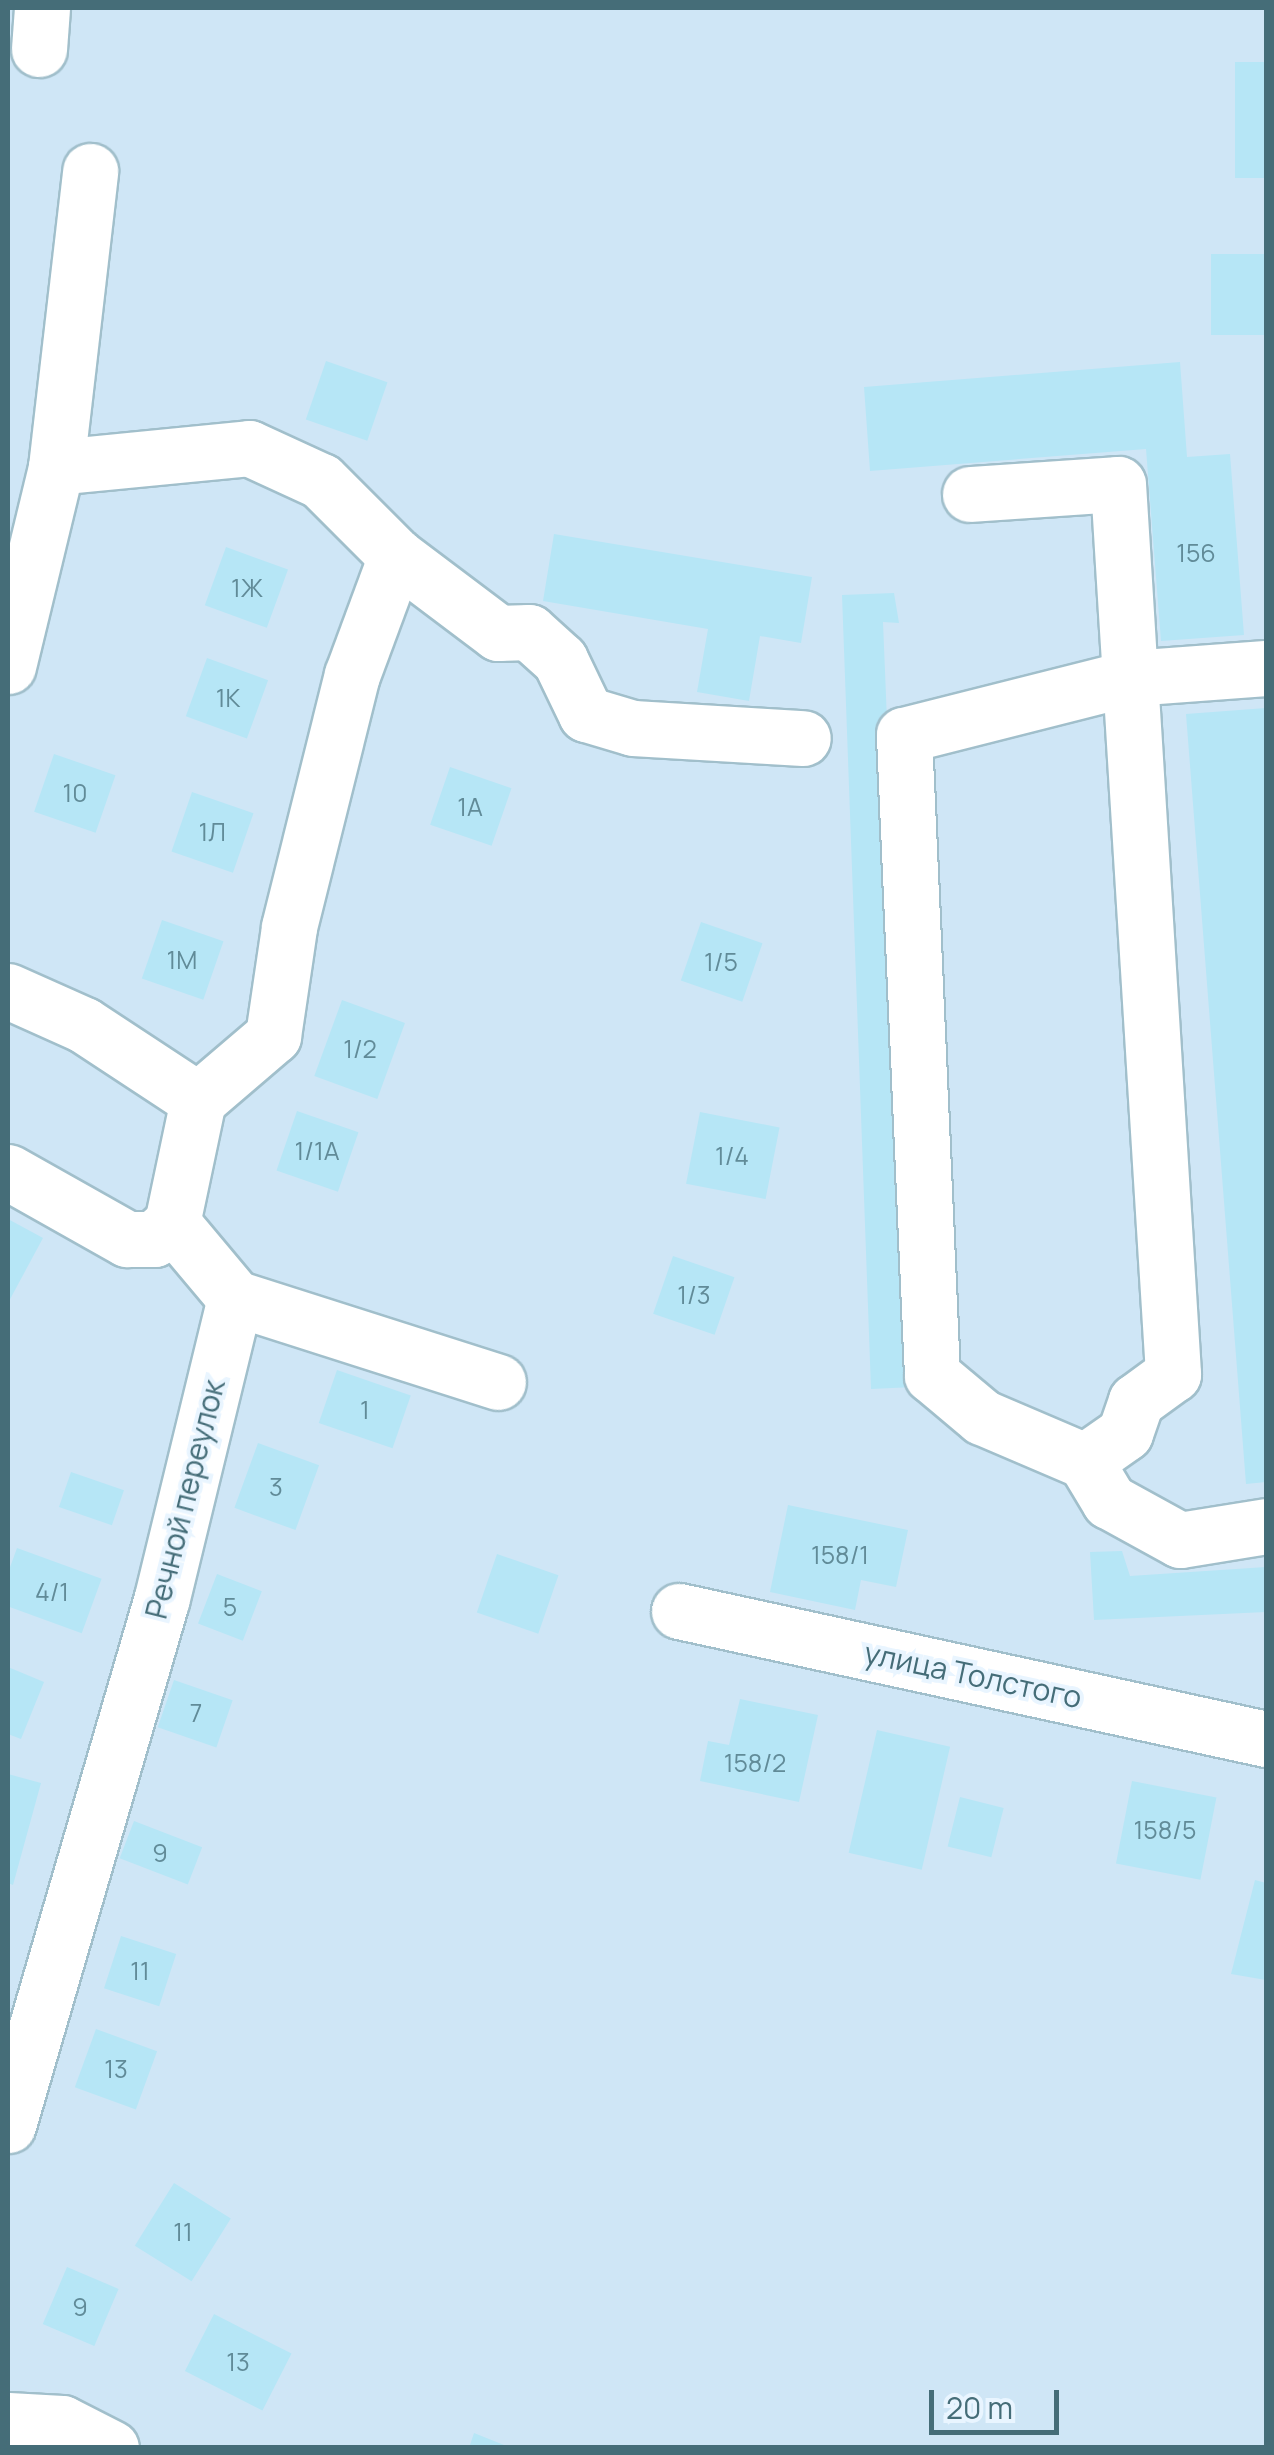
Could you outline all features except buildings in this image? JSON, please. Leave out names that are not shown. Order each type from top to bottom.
[{"type":"street","points":[[8,666],[56,467],[90,171]]},
{"type":"street","points":[[56,467],[249,448],[321,481],[396,556],[498,633],[529,632],[560,660],[586,714],[633,728],[803,738]]},
{"type":"street","points":[[970,494],[1118,484],[1173,1374],[1136,1401],[1126,1433],[1085,1461]]},
{"type":"street","points":[[8,1172],[127,1239],[154,1240],[172,1223],[198,1100],[273,1036],[289,927],[348,692],[396,556]]},
{"type":"street","points":[[1266,668],[1130,678],[904,736],[932,1375],[982,1417],[1085,1461],[1110,1501],[1180,1540],[1266,1526]]},
{"type":"street","points":[[8,991],[84,1025],[198,1100]]},
{"type":"street","points":[[172,1223],[235,1298],[498,1382]]},
{"type":"street","name":"Речной переулок","points":[[8,2125],[162,1601],[235,1298]]},
{"type":"street","name":"улица Толстого","points":[[679,1611],[1266,1739]]},
{"type":"street","points":[[8,2420],[62,2424],[111,2448]]},
{"type":"shaded area","points":[[8,8],[1266,8],[1266,2447],[8,2447]]}]
